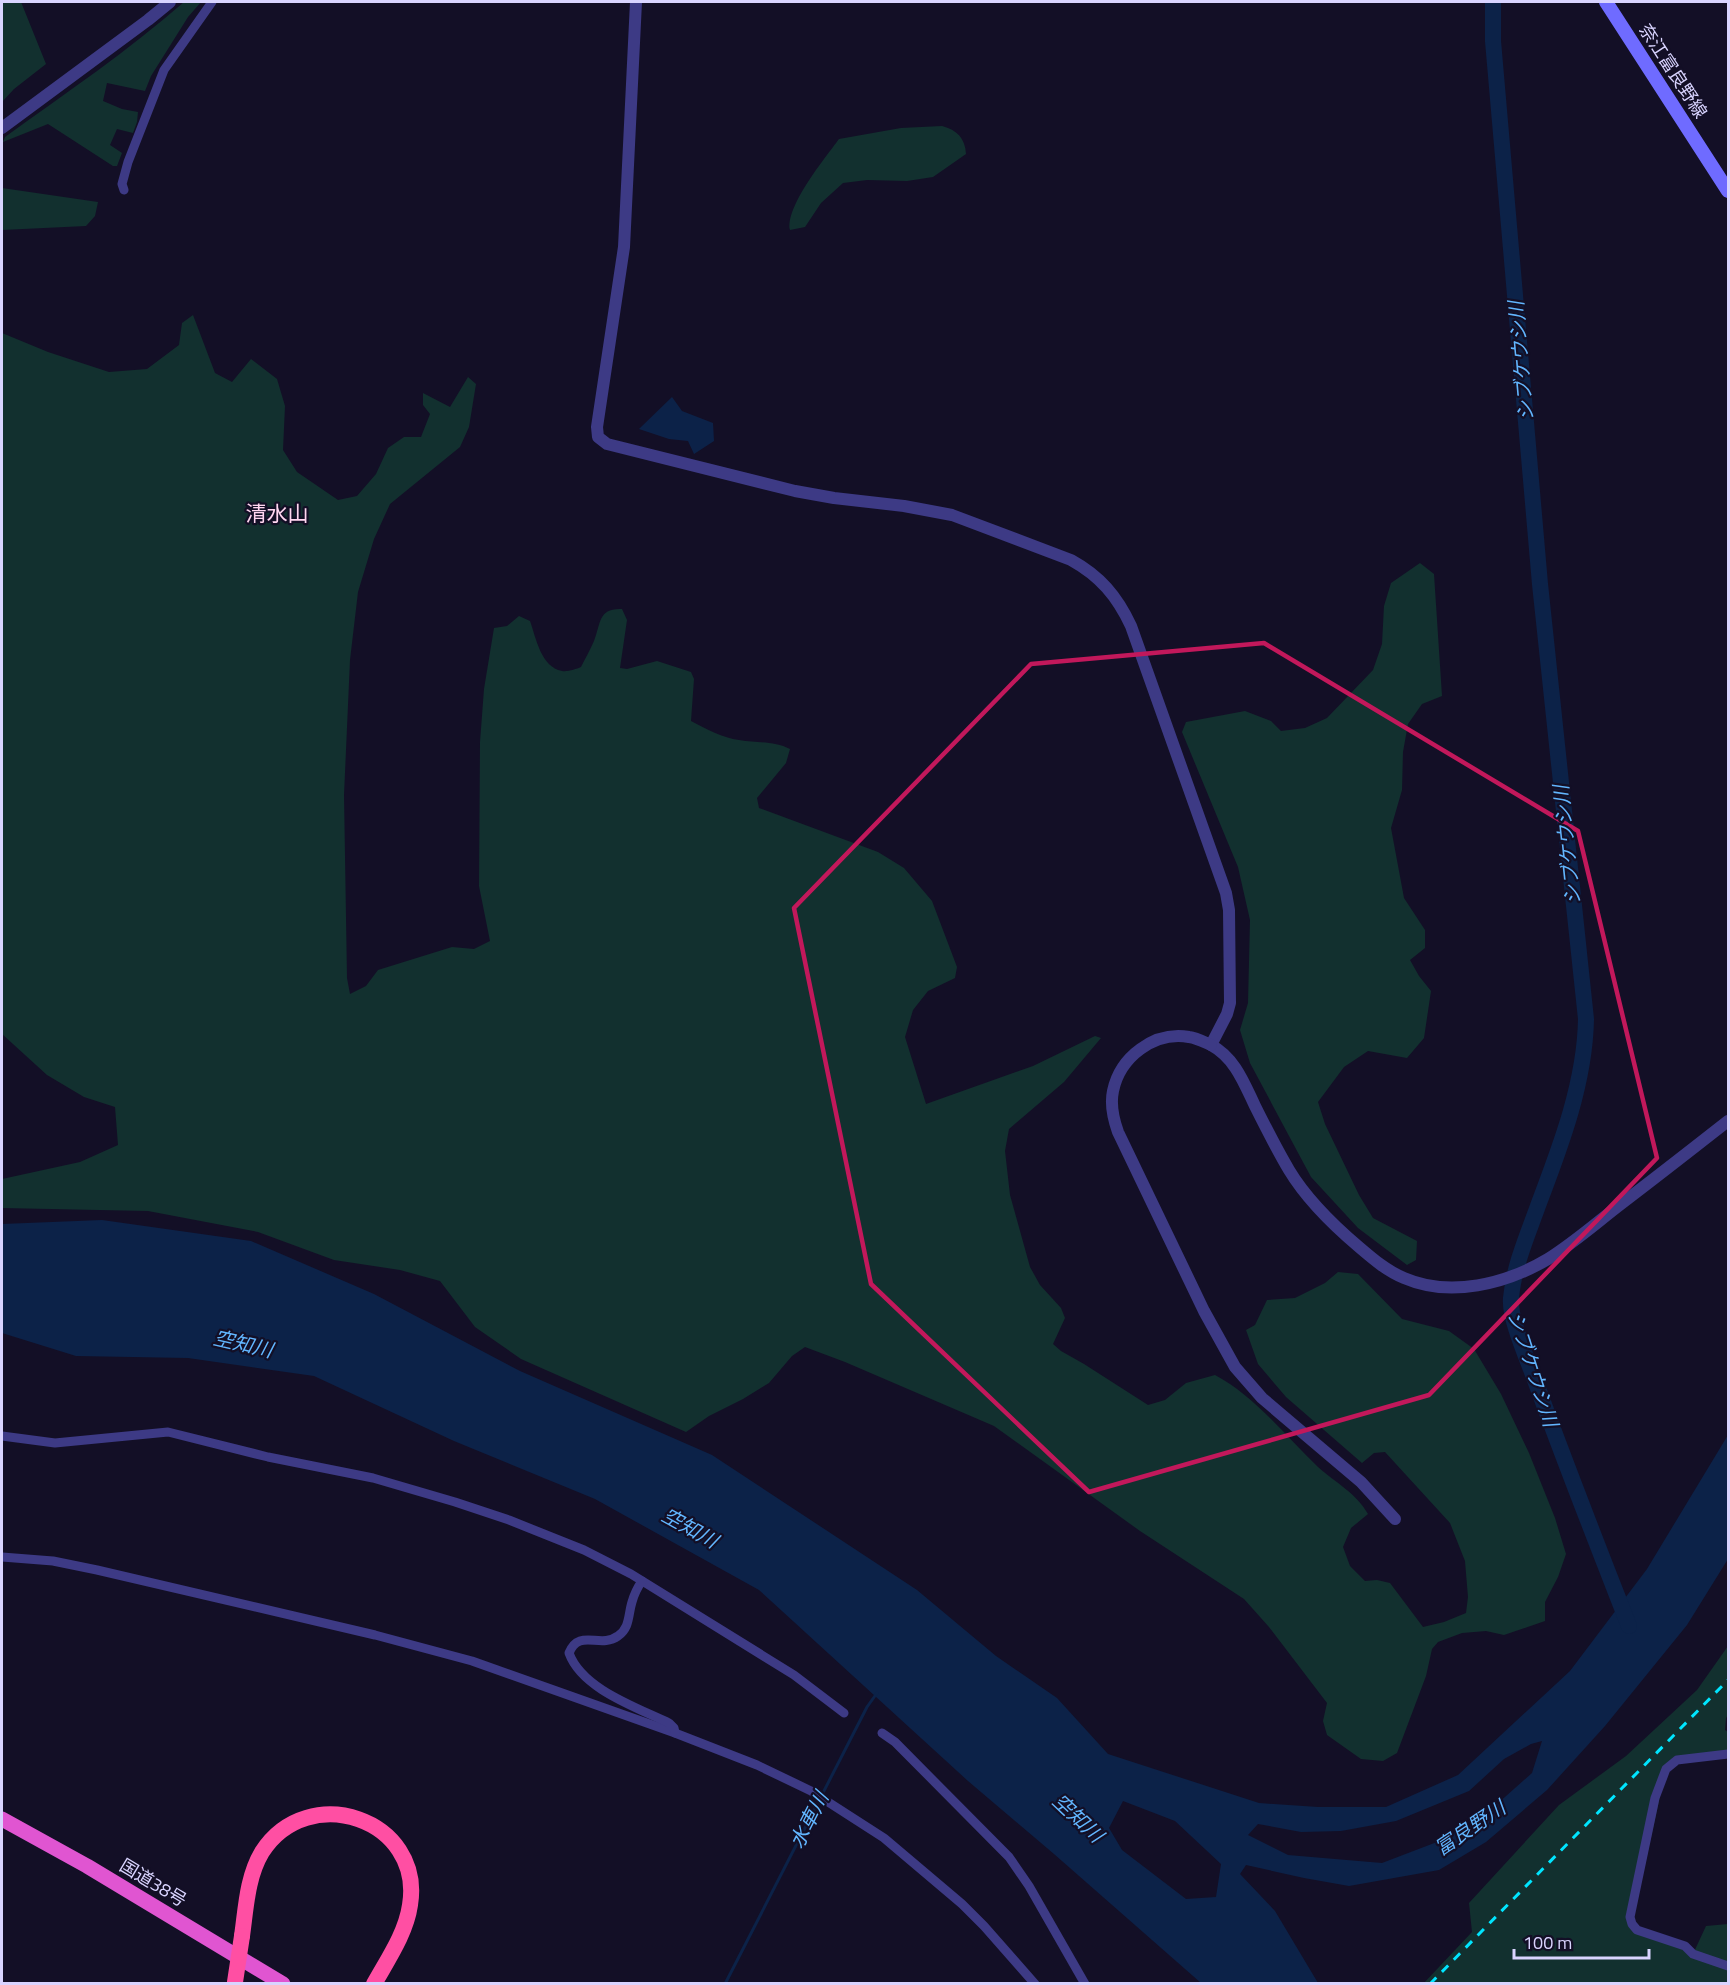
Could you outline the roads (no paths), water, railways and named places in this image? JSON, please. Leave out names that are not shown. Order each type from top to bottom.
[{"type":"highway","points":[[235,1983],[251,1877],[256,1864],[271,1840],[281,1831],[302,1819],[329,1814],[356,1817],[379,1829],[404,1858],[409,1872],[410,1905],[406,1922],[374,1983]]},
{"type":"highway","name":"国道38号","points":[[2,1819],[87,1866],[283,1983]]},
{"type":"main road","name":"奈江富良野線","points":[[1606,2],[1728,191]]},
{"type":"street","points":[[2,128],[170,2]]},
{"type":"street","points":[[124,190],[122,184],[128,162],[164,70],[212,2]]},
{"type":"street","points":[[636,2],[624,247],[597,427],[598,437],[607,444],[760,483],[834,498],[904,506],[952,515],[1071,560],[1086,568],[1106,585],[1123,609],[1131,626],[1226,893],[1229,910],[1230,1003],[1227,1014],[1211,1045]]},
{"type":"street","points":[[1395,1519],[1356,1476],[1262,1398],[1235,1366],[1204,1311],[1118,1132],[1112,1112],[1113,1091],[1121,1070],[1135,1053],[1153,1041],[1175,1036],[1188,1037],[1211,1045],[1224,1053],[1236,1068],[1282,1158],[1297,1182],[1323,1213],[1351,1241],[1383,1266],[1415,1282],[1454,1287],[1483,1284],[1511,1276],[1547,1259],[1565,1248],[1728,1121]]},
{"type":"street","points":[[2,1436],[55,1443],[168,1432],[268,1457],[374,1478],[509,1520],[584,1550],[642,1581],[794,1675],[844,1713]]},
{"type":"street","points":[[2,1557],[53,1561],[97,1570],[428,1648],[515,1675],[675,1733],[783,1777],[811,1791],[884,1838],[962,1904],[1035,1983]]},
{"type":"street","points":[[642,1581],[631,1603],[626,1628],[620,1635],[611,1640],[578,1641],[569,1653],[572,1662],[583,1676],[599,1688],[669,1723],[675,1733]]},
{"type":"street","points":[[882,1733],[895,1742],[1009,1857],[1029,1886],[1085,1983]]},
{"type":"street","points":[[1728,1754],[1677,1760],[1666,1769],[1654,1798],[1630,1917],[1637,1930],[1685,1946],[1693,1954],[1728,1966]]},
{"type":"water","points":[[672,397],[682,411],[713,423],[714,441],[694,454],[688,441],[669,439],[639,429]]},
{"type":"water","points":[[102,1220],[251,1241],[374,1294],[520,1371],[712,1455],[917,1590],[996,1656],[1057,1698],[1108,1754],[1259,1803],[1318,1807],[1386,1807],[1458,1775],[1570,1671],[1647,1569],[1728,1435],[1728,1559],[1687,1625],[1605,1726],[1547,1790],[1486,1842],[1439,1870],[1349,1886],[1246,1865],[1240,1874],[1275,1911],[1318,1983],[1201,1983],[968,1781],[759,1590],[595,1499],[454,1441],[314,1376],[188,1358],[76,1356],[2,1333],[2,1224]],"holes":[[[1542,1741],[1532,1773],[1478,1821],[1437,1842],[1382,1863],[1288,1855],[1248,1835],[1258,1824],[1301,1832],[1341,1831],[1396,1821],[1469,1791],[1504,1759],[1531,1744]],[[1123,1801],[1175,1821],[1221,1864],[1216,1897],[1186,1899],[1122,1850],[1109,1828]]]},
{"type":"waterway","name":"シブケウシ川","points":[[1493,2],[1493,41],[1540,584],[1586,1019],[1585,1043],[1576,1090],[1563,1136],[1518,1262],[1511,1307],[1524,1351],[1569,1473],[1629,1626]]},
{"type":"waterway","name":"水車川","points":[[725,1984],[867,1707],[877,1693]]},
{"type":"railway","points":[[1430,1984],[1728,1680]]},
{"type":"district","name":"清水山","points":[[277,514]]},
{"type":"water label","name":"空知川","points":[[243,1344]]},
{"type":"water label","name":"空知川","points":[[690,1528]]},
{"type":"water label","name":"空知川","points":[[1078,1818]]},
{"type":"water label","name":"富良野川","points":[[1470,1828]]}]
